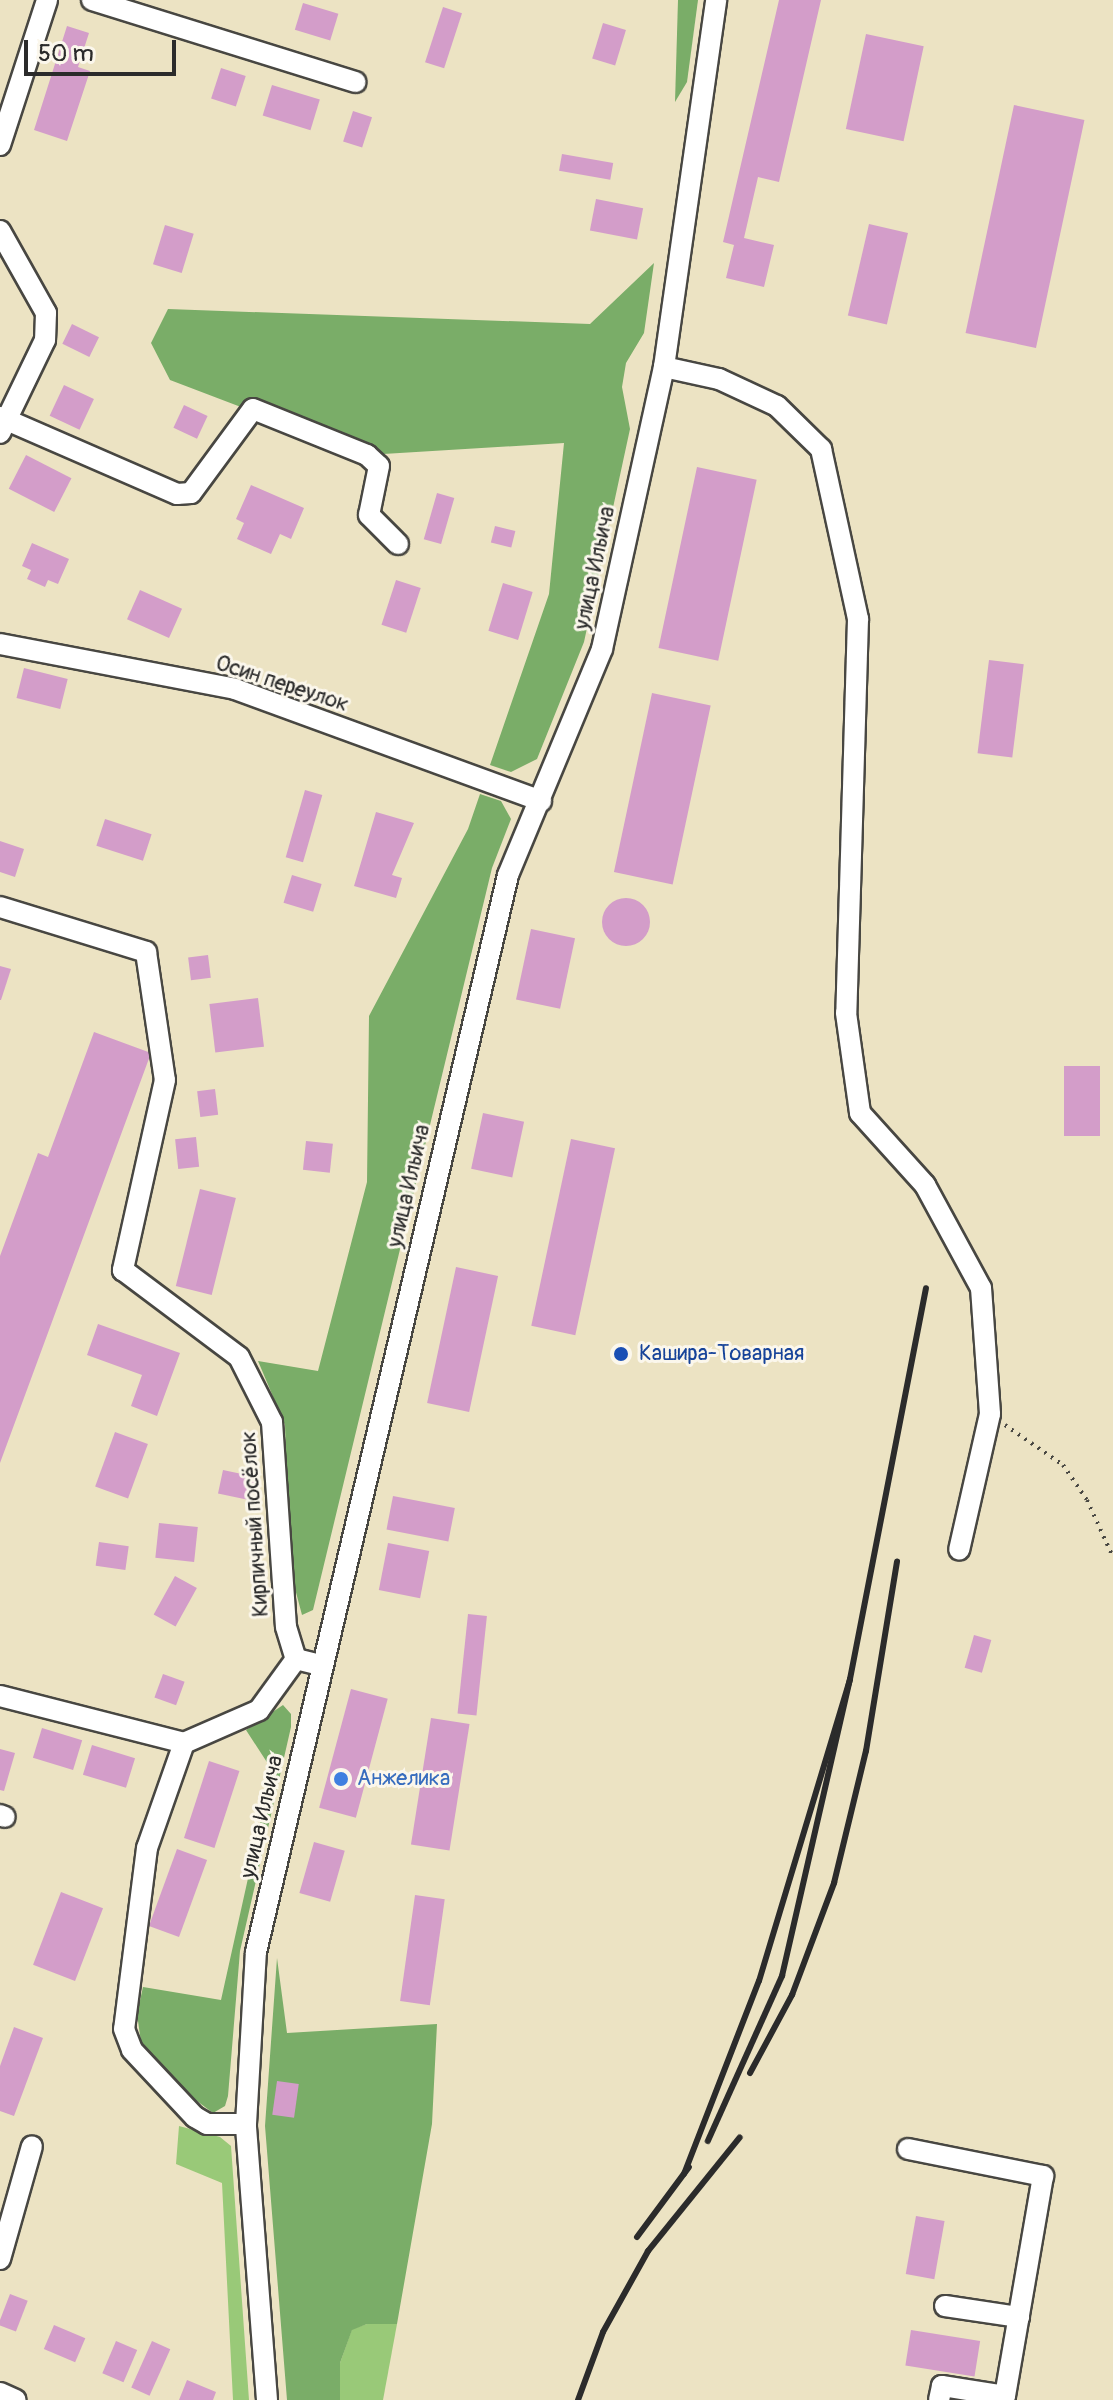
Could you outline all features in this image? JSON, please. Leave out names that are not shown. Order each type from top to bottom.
[{"type":"street","points":[[0,145],[47,0]]},
{"type":"street","points":[[92,0],[356,82]]},
{"type":"street","name":"улица Ильича","points":[[267,2400],[246,2124],[256,1952],[320,1665],[508,875],[602,649],[664,367],[716,0]]},
{"type":"street","points":[[0,231],[46,313],[45,340],[2,424],[177,494],[191,493],[253,409],[367,455],[379,466],[369,515],[398,544]]},
{"type":"street","points":[[664,367],[719,379],[777,406],[821,449],[858,619],[846,1013],[860,1113],[925,1185],[981,1288],[990,1414],[959,1550]]},
{"type":"street","name":"Осин переулок","points":[[0,644],[235,689],[541,801]]},
{"type":"street","name":"Кирпичный посёлок","points":[[0,907],[146,952],[165,1080],[123,1270],[239,1357],[272,1422],[279,1571],[296,1659]]},
{"type":"street","points":[[0,1696],[184,1743],[259,1710],[296,1659],[320,1665]]},
{"type":"street","points":[[184,1743],[147,1848],[124,2029],[132,2050],[195,2117],[207,2124],[246,2124]]},
{"type":"street","points":[[0,2259],[32,2146]]},
{"type":"street","points":[[908,2149],[1043,2176],[1005,2396],[942,2386],[939,2400]]},
{"type":"street","points":[[945,2306],[1019,2317]]},
{"type":"street","points":[[0,2393],[16,2400]]},
{"type":"path","points":[[990,1414],[1063,1465],[1087,1500],[1113,1557]]},
{"type":"green space","points":[[678,0],[698,0],[687,82],[675,102]]},
{"type":"green space","points":[[654,263],[644,333],[626,363],[622,387],[630,429],[584,642],[537,759],[511,772],[490,765],[549,594],[564,443],[367,455],[170,380],[151,343],[168,309],[590,324]]},
{"type":"green space","points":[[480,794],[501,801],[511,819],[492,868],[313,1610],[302,1615],[289,1566],[285,1425],[258,1361],[318,1371],[367,1182],[369,1016],[468,829]]},
{"type":"green space","points":[[283,1705],[291,1714],[291,1727],[240,1951],[228,2096],[225,2106],[213,2113],[181,2089],[141,2042],[137,2014],[143,1987],[221,2000],[272,1770],[246,1730]]},
{"type":"green space","points":[[277,1958],[287,2033],[437,2024],[432,2124],[397,2324],[367,2324],[352,2330],[340,2363],[340,2400],[287,2400],[265,2126]]},
{"type":"green space","points":[[179,2126],[220,2137],[231,2146],[249,2400],[233,2400],[222,2183],[176,2164]]},
{"type":"green space","points":[[367,2324],[397,2324],[383,2400],[340,2400],[340,2363],[352,2329]]},
{"type":"building","points":[[779,0],[821,0],[779,182],[758,177],[744,238],[774,245],[764,287],[726,278],[734,245],[723,242]]},
{"type":"building","points":[[303,3],[338,14],[330,41],[295,30]]},
{"type":"building","points":[[443,7],[462,13],[444,68],[425,62]]},
{"type":"building","points":[[603,23],[626,30],[615,65],[592,58]]},
{"type":"building","points":[[67,26],[89,33],[78,67],[90,71],[67,141],[34,130]]},
{"type":"building","points":[[866,34],[924,46],[904,141],[846,129]]},
{"type":"building","points":[[221,68],[246,76],[236,106],[211,98]]},
{"type":"building","points":[[272,85],[320,100],[310,130],[263,116]]},
{"type":"building","points":[[1014,105],[1084,120],[1036,348],[966,333]]},
{"type":"building","points":[[353,111],[372,117],[362,148],[343,141]]},
{"type":"building","points":[[562,154],[613,163],[610,180],[559,171]]},
{"type":"building","points":[[596,199],[643,208],[637,240],[590,230]]},
{"type":"building","points":[[869,224],[908,233],[887,325],[848,316]]},
{"type":"building","points":[[165,225],[194,234],[182,273],[153,264]]},
{"type":"building","points":[[72,324],[99,337],[89,357],[62,344]]},
{"type":"building","points":[[64,385],[94,399],[80,430],[50,416]]},
{"type":"building","points":[[184,405],[208,416],[197,439],[173,428]]},
{"type":"building","points":[[26,455],[71,478],[54,512],[9,489]]},
{"type":"building","points":[[697,467],[757,480],[718,661],[659,648]]},
{"type":"building","points":[[251,485],[304,508],[291,539],[280,534],[271,554],[237,539],[244,523],[236,519]]},
{"type":"building","points":[[437,493],[454,498],[441,544],[424,539]]},
{"type":"building","points":[[495,526],[515,531],[511,548],[491,542]]},
{"type":"building","points":[[32,543],[69,559],[58,584],[48,580],[45,587],[27,579],[31,570],[22,566]]},
{"type":"building","points":[[396,580],[421,588],[406,633],[381,625]]},
{"type":"building","points":[[503,583],[533,592],[518,640],[488,631]]},
{"type":"building","points":[[140,590],[182,609],[169,638],[127,619]]},
{"type":"building","points":[[989,660],[1024,664],[1012,758],[978,753]]},
{"type":"building","points":[[24,668],[68,679],[60,709],[17,698]]},
{"type":"building","points":[[652,693],[711,705],[673,884],[614,872]]},
{"type":"building","points":[[305,790],[322,795],[303,862],[286,857]]},
{"type":"building","points":[[376,812],[414,823],[392,875],[402,878],[396,898],[354,886]]},
{"type":"building","points":[[105,819],[152,834],[143,861],[96,846]]},
{"type":"building","points":[[0,841],[24,849],[15,877],[0,872]]},
{"type":"building","points":[[292,875],[322,884],[313,912],[284,903]]},
{"type":"building","points":[[626,898],[643,905],[650,922],[643,939],[626,946],[609,939],[602,922],[609,905]]},
{"type":"building","points":[[531,929],[575,938],[560,1009],[516,999]]},
{"type":"building","points":[[208,955],[211,978],[191,980],[188,957]]},
{"type":"building","points":[[0,966],[11,969],[1,1000],[0,1000]]},
{"type":"building","points":[[258,998],[264,1047],[215,1053],[209,1004]]},
{"type":"building","points":[[94,1032],[151,1053],[0,1463],[0,1256],[38,1153],[48,1157]]},
{"type":"building","points":[[1064,1066],[1100,1066],[1100,1136],[1064,1136]]},
{"type":"building","points":[[215,1089],[218,1115],[200,1117],[197,1091]]},
{"type":"building","points":[[483,1113],[524,1122],[512,1177],[471,1169]]},
{"type":"building","points":[[196,1137],[199,1167],[178,1169],[175,1139]]},
{"type":"building","points":[[571,1139],[615,1148],[575,1335],[531,1326]]},
{"type":"building","points":[[306,1141],[333,1144],[330,1173],[303,1170]]},
{"type":"building","points":[[200,1189],[236,1198],[212,1295],[176,1286]]},
{"type":"building","points":[[456,1267],[498,1276],[469,1412],[427,1403]]},
{"type":"building","points":[[98,1324],[180,1353],[157,1416],[131,1406],[142,1375],[87,1355]]},
{"type":"building","points":[[115,1432],[148,1444],[128,1498],[95,1487]]},
{"type":"building","points":[[223,1470],[256,1477],[251,1501],[218,1493]]},
{"type":"building","points":[[393,1496],[455,1508],[448,1541],[387,1529]]},
{"type":"building","points":[[159,1523],[198,1527],[194,1562],[155,1558]]},
{"type":"building","points":[[99,1542],[129,1546],[125,1570],[96,1566]]},
{"type":"building","points":[[388,1543],[429,1551],[420,1598],[379,1590]]},
{"type":"building","points":[[175,1576],[197,1588],[176,1627],[154,1614]]},
{"type":"building","points":[[468,1614],[487,1616],[476,1715],[458,1713]]},
{"type":"building","points":[[974,1635],[991,1640],[982,1673],[965,1668]]},
{"type":"building","points":[[163,1674],[185,1682],[176,1705],[154,1697]]},
{"type":"building","points":[[351,1689],[388,1699],[356,1818],[319,1808]]},
{"type":"building","points":[[431,1718],[470,1724],[449,1851],[411,1844]]},
{"type":"building","points":[[42,1728],[82,1740],[73,1770],[33,1758]]},
{"type":"building","points":[[92,1745],[135,1758],[126,1788],[83,1775]]},
{"type":"building","points":[[0,1749],[15,1753],[4,1791],[0,1790]]},
{"type":"building","points":[[209,1761],[239,1771],[214,1848],[184,1838]]},
{"type":"building","points":[[314,1842],[345,1851],[330,1902],[299,1893]]},
{"type":"building","points":[[177,1849],[207,1860],[179,1937],[149,1926]]},
{"type":"building","points":[[61,1892],[103,1908],[75,1981],[33,1965]]},
{"type":"building","points":[[415,1895],[445,1899],[430,2005],[400,2001]]},
{"type":"building","points":[[14,2027],[43,2038],[14,2116],[0,2111],[0,2066]]},
{"type":"building","points":[[277,2081],[299,2084],[294,2118],[272,2115]]},
{"type":"building","points":[[916,2216],[945,2221],[934,2279],[906,2274]]},
{"type":"building","points":[[10,2294],[28,2301],[16,2332],[0,2326]]},
{"type":"building","points":[[54,2325],[85,2338],[75,2362],[44,2349]]},
{"type":"building","points":[[911,2330],[980,2341],[975,2377],[905,2366]]},
{"type":"building","points":[[116,2341],[137,2350],[123,2382],[102,2373]]},
{"type":"building","points":[[152,2341],[170,2349],[150,2396],[131,2388]]},
{"type":"building","points":[[187,2380],[216,2392],[213,2400],[179,2400]]},
{"type":"railway","points":[[850,1679],[926,1288]]},
{"type":"railway","points":[[750,2073],[792,1995],[834,1883],[866,1751],[897,1562]]},
{"type":"railway","points":[[684,2174],[759,1981],[850,1679],[782,1976],[708,2141]]},
{"type":"railway","points":[[578,2400],[603,2332],[648,2251],[740,2137]]},
{"type":"railway","points":[[637,2237],[689,2167]]},
{"type":"place","name":"Кашира-Товарная","points":[[621,1354]]},
{"type":"place","name":"Анжелика","points":[[341,1779]]}]
